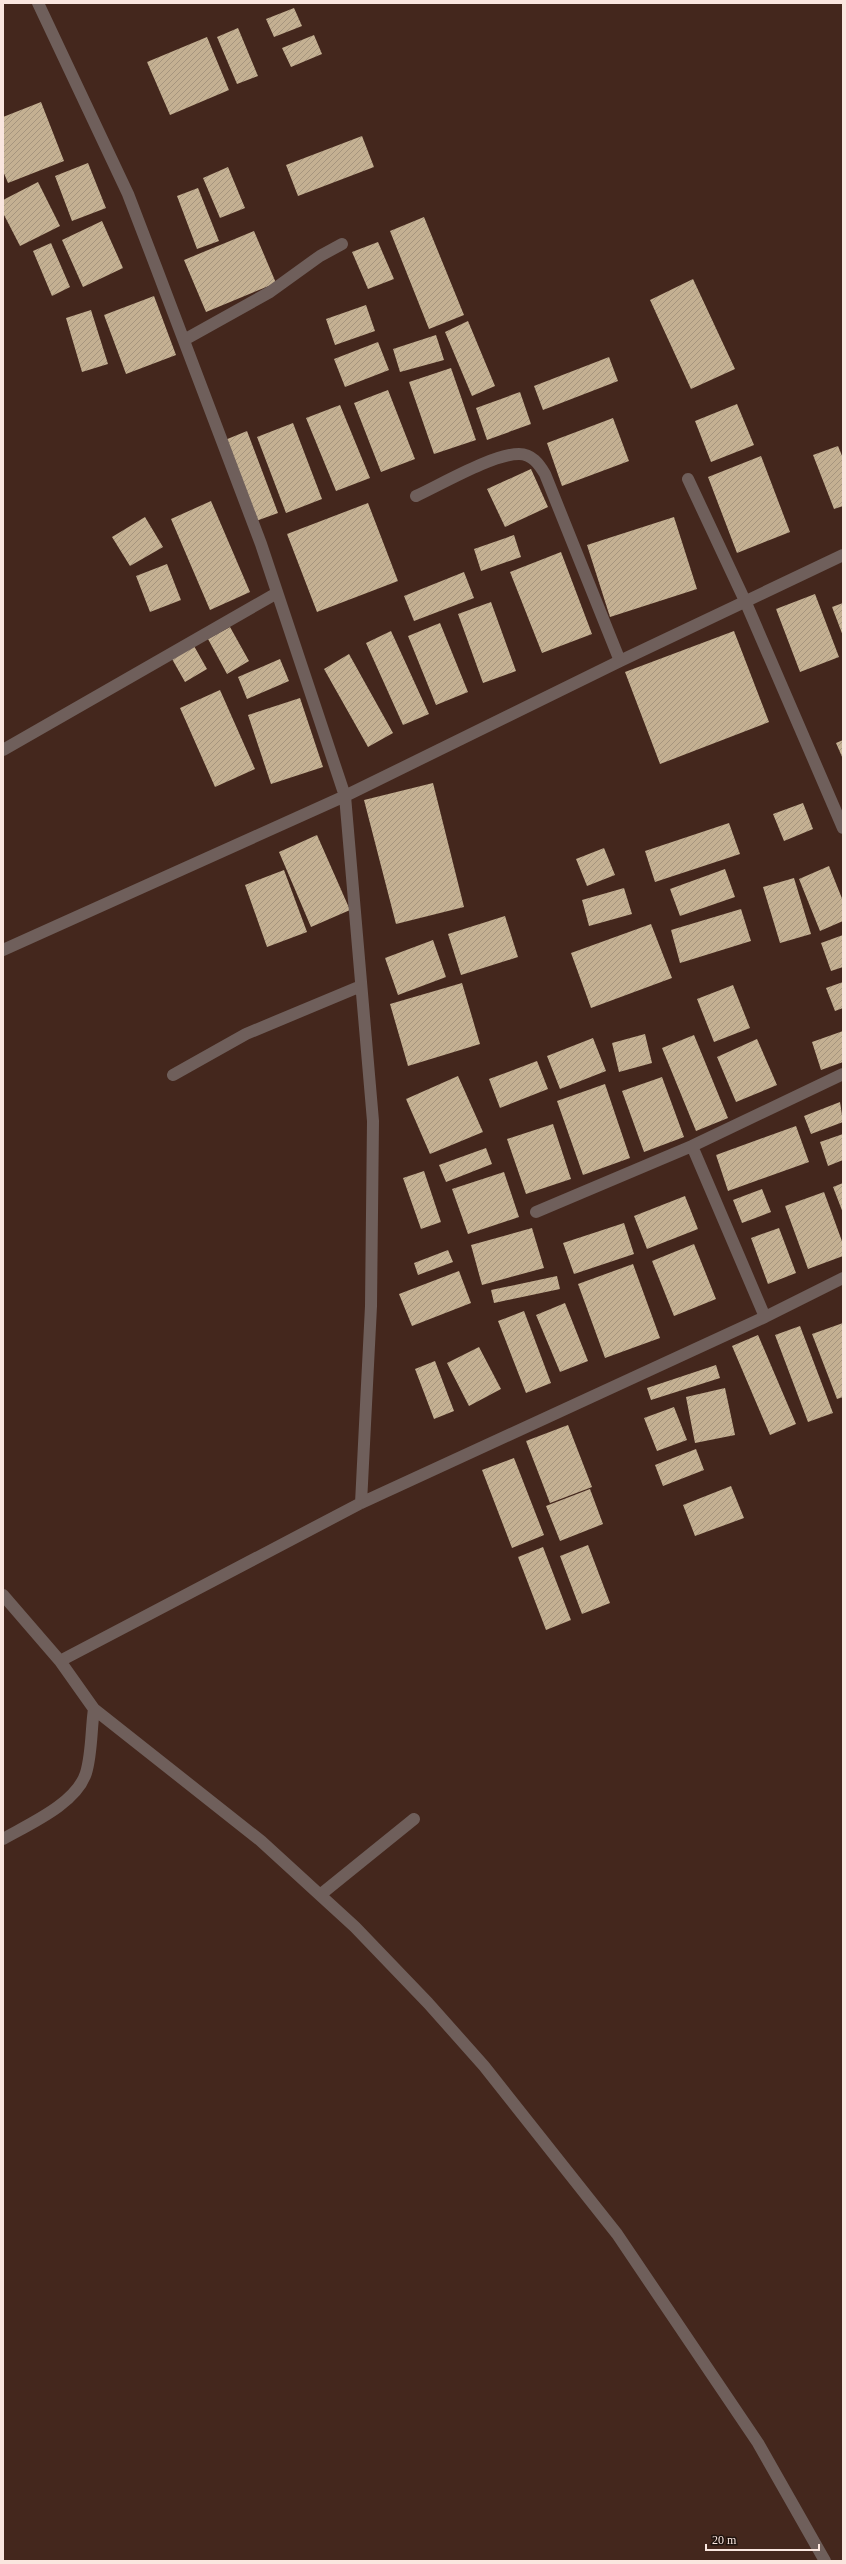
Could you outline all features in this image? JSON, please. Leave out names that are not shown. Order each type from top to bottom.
[{"type":"street","points":[[38,3],[128,194],[184,340],[277,593],[345,796],[373,1121],[373,1224],[361,1503]]},
{"type":"street","points":[[184,340],[270,292],[320,256],[342,244]]},
{"type":"street","points":[[416,496],[498,458],[520,454],[536,460],[545,474],[620,661]]},
{"type":"street","points":[[688,479],[746,603],[843,828]]},
{"type":"street","points":[[3,950],[345,796],[620,661],[746,603],[843,555]]},
{"type":"street","points":[[3,750],[277,593]]},
{"type":"street","points":[[173,1075],[246,1034],[361,986]]},
{"type":"street","points":[[536,1212],[692,1146],[843,1074]]},
{"type":"street","points":[[692,1146],[765,1317]]},
{"type":"street","points":[[60,1661],[361,1503],[765,1317],[843,1278]]},
{"type":"street","points":[[3,1595],[60,1661],[94,1709],[260,1841],[320,1895],[397,1970],[474,2055],[617,2234],[758,2443],[825,2561]]},
{"type":"street","points":[[3,1839],[67,1801],[80,1787],[86,1773],[94,1709]]},
{"type":"street","points":[[320,1895],[414,1819]]},
{"type":"building","points":[[294,8],[302,26],[274,37],[266,19]]},
{"type":"building","points":[[238,28],[258,76],[237,84],[217,37]]},
{"type":"building","points":[[314,35],[322,54],[291,67],[282,48]]},
{"type":"building","points":[[207,37],[229,90],[170,115],[147,62]]},
{"type":"building","points":[[41,102],[64,161],[8,183],[3,171],[3,117]]},
{"type":"building","points":[[362,136],[374,167],[298,196],[286,165]]},
{"type":"building","points":[[88,163],[106,208],[72,221],[55,176]]},
{"type":"building","points":[[228,167],[245,208],[220,218],[203,178]]},
{"type":"building","points":[[38,182],[60,226],[20,246],[3,213],[3,200]]},
{"type":"building","points":[[198,188],[219,241],[197,249],[177,196]]},
{"type":"building","points":[[424,217],[464,315],[429,329],[390,231]]},
{"type":"building","points":[[102,221],[123,268],[83,287],[62,240]]},
{"type":"building","points":[[254,231],[276,283],[206,312],[184,260]]},
{"type":"building","points":[[378,242],[394,279],[368,289],[352,252]]},
{"type":"building","points":[[51,243],[70,287],[52,296],[33,251]]},
{"type":"building","points":[[693,279],[735,369],[691,389],[650,300]]},
{"type":"building","points":[[154,296],[176,355],[126,374],[104,315]]},
{"type":"building","points":[[366,305],[375,331],[335,345],[326,319]]},
{"type":"building","points":[[91,310],[108,364],[82,372],[66,318]]},
{"type":"building","points":[[468,321],[495,386],[472,396],[445,332]]},
{"type":"building","points":[[436,335],[444,360],[400,372],[393,349]]},
{"type":"building","points":[[378,342],[389,370],[345,387],[334,359]]},
{"type":"building","points":[[609,357],[618,381],[543,410],[534,386]]},
{"type":"building","points":[[451,368],[476,440],[434,454],[409,382]]},
{"type":"building","points":[[388,390],[415,459],[381,472],[354,403]]},
{"type":"building","points":[[520,392],[531,424],[487,440],[476,408]]},
{"type":"building","points":[[737,404],[754,445],[711,462],[695,421]]},
{"type":"building","points":[[340,405],[370,478],[336,491],[306,418]]},
{"type":"building","points":[[613,418],[629,461],[562,486],[547,443]]},
{"type":"building","points":[[293,423],[322,499],[286,513],[257,437]]},
{"type":"building","points":[[247,431],[278,513],[256,521],[225,440]]},
{"type":"building","points":[[838,446],[843,458],[843,506],[834,509],[813,455]]},
{"type":"building","points":[[761,456],[790,532],[737,553],[708,477]]},
{"type":"building","points":[[531,469],[548,507],[505,527],[487,489]]},
{"type":"building","points":[[211,501],[250,592],[210,610],[171,519]]},
{"type":"building","points":[[368,503],[398,581],[317,612],[287,534]]},
{"type":"building","points":[[145,517],[163,547],[130,566],[112,537]]},
{"type":"building","points":[[674,517],[697,589],[610,617],[587,545]]},
{"type":"building","points":[[514,535],[521,557],[481,571],[474,549]]},
{"type":"building","points":[[561,552],[592,634],[542,653],[510,572]]},
{"type":"building","points":[[167,564],[181,600],[150,612],[136,576]]},
{"type":"building","points":[[464,572],[474,598],[414,621],[404,596]]},
{"type":"building","points":[[815,594],[839,657],[800,672],[776,609]]},
{"type":"building","points":[[491,602],[516,671],[483,683],[458,614]]},
{"type":"building","points":[[843,603],[843,636],[832,607]]},
{"type":"building","points":[[440,623],[468,692],[436,705],[408,636]]},
{"type":"building","points":[[230,627],[249,661],[227,674],[208,639]]},
{"type":"building","points":[[391,631],[429,714],[403,725],[366,643]]},
{"type":"building","points":[[734,631],[769,722],[660,764],[625,672]]},
{"type":"building","points":[[194,646],[207,669],[185,682],[172,659]]},
{"type":"building","points":[[349,654],[393,733],[368,747],[324,669]]},
{"type":"building","points":[[280,659],[289,681],[247,699],[238,677]]},
{"type":"building","points":[[220,690],[255,769],[215,787],[180,708]]},
{"type":"building","points":[[300,698],[323,767],[271,784],[248,715]]},
{"type":"building","points":[[843,740],[843,759],[836,743]]},
{"type":"building","points":[[433,783],[464,907],[396,924],[364,800]]},
{"type":"building","points":[[803,803],[813,829],[784,841],[773,814]]},
{"type":"building","points":[[729,823],[740,854],[655,882],[645,851]]},
{"type":"building","points":[[317,835],[350,910],[311,927],[279,852]]},
{"type":"building","points":[[604,848],[615,875],[587,886],[576,859]]},
{"type":"building","points":[[829,866],[843,901],[843,921],[820,931],[799,879]]},
{"type":"building","points":[[725,869],[735,897],[680,916],[670,889]]},
{"type":"building","points":[[284,870],[307,932],[267,947],[245,885]]},
{"type":"building","points":[[794,878],[811,934],[780,943],[763,887]]},
{"type":"building","points":[[624,888],[632,914],[589,926],[582,900]]},
{"type":"building","points":[[741,909],[751,941],[680,963],[671,930]]},
{"type":"building","points":[[505,916],[518,957],[461,975],[448,934]]},
{"type":"building","points":[[651,924],[672,978],[591,1008],[571,953]]},
{"type":"building","points":[[843,935],[843,967],[831,971],[821,943]]},
{"type":"building","points":[[433,940],[446,977],[398,995],[385,958]]},
{"type":"building","points":[[843,982],[843,1008],[835,1011],[826,988]]},
{"type":"building","points":[[462,983],[480,1044],[408,1066],[390,1004]]},
{"type":"building","points":[[733,985],[750,1028],[714,1042],[697,999]]},
{"type":"building","points":[[843,1031],[843,1062],[821,1070],[812,1042]]},
{"type":"building","points":[[645,1034],[652,1063],[619,1072],[612,1043]]},
{"type":"building","points":[[694,1035],[728,1118],[696,1131],[662,1048]]},
{"type":"building","points":[[593,1038],[606,1071],[560,1089],[547,1056]]},
{"type":"building","points":[[757,1039],[777,1085],[736,1102],[717,1057]]},
{"type":"building","points":[[537,1061],[548,1089],[500,1108],[489,1079]]},
{"type":"building","points":[[458,1076],[483,1132],[430,1154],[406,1099]]},
{"type":"building","points":[[662,1077],[684,1137],[644,1152],[622,1091]]},
{"type":"building","points":[[605,1084],[630,1158],[583,1175],[557,1101]]},
{"type":"building","points":[[840,1102],[843,1122],[811,1134],[804,1116]]},
{"type":"building","points":[[553,1124],[571,1179],[526,1194],[507,1139]]},
{"type":"building","points":[[796,1126],[809,1162],[728,1191],[716,1155]]},
{"type":"building","points":[[843,1134],[843,1160],[828,1166],[820,1142]]},
{"type":"building","points":[[486,1148],[492,1164],[446,1182],[439,1165]]},
{"type":"building","points":[[424,1171],[441,1222],[421,1229],[403,1178]]},
{"type":"building","points":[[504,1172],[519,1217],[468,1234],[452,1189]]},
{"type":"building","points":[[843,1183],[843,1213],[833,1187]]},
{"type":"building","points":[[762,1189],[771,1212],[742,1223],[733,1200]]},
{"type":"building","points":[[824,1192],[843,1244],[843,1256],[808,1269],[785,1206]]},
{"type":"building","points":[[685,1196],[698,1229],[647,1249],[634,1216]]},
{"type":"building","points":[[624,1223],[634,1254],[574,1274],[563,1243]]},
{"type":"building","points":[[532,1228],[544,1268],[482,1285],[471,1245]]},
{"type":"building","points":[[779,1228],[796,1273],[768,1284],[751,1238]]},
{"type":"building","points":[[694,1244],[716,1299],[674,1316],[652,1261]]},
{"type":"building","points":[[448,1250],[453,1262],[418,1275],[414,1263]]},
{"type":"building","points":[[633,1264],[660,1338],[605,1358],[578,1284]]},
{"type":"building","points":[[459,1271],[471,1303],[412,1326],[399,1294]]},
{"type":"building","points":[[557,1276],[560,1289],[494,1303],[491,1290]]},
{"type":"building","points":[[565,1303],[588,1361],[560,1372],[536,1315]]},
{"type":"building","points":[[524,1311],[551,1383],[526,1393],[498,1321]]},
{"type":"building","points":[[843,1323],[843,1397],[837,1399],[812,1334]]},
{"type":"building","points":[[800,1326],[833,1413],[808,1422],[775,1335]]},
{"type":"building","points":[[758,1335],[796,1424],[770,1435],[732,1346]]},
{"type":"building","points":[[479,1347],[501,1389],[469,1406],[447,1363]]},
{"type":"building","points":[[435,1361],[454,1411],[434,1419],[415,1369]]},
{"type":"building","points":[[716,1365],[720,1378],[651,1400],[647,1388]]},
{"type":"building","points":[[725,1388],[735,1435],[695,1443],[686,1397]]},
{"type":"building","points":[[674,1407],[687,1440],[657,1451],[644,1418]]},
{"type":"building","points":[[568,1425],[592,1487],[550,1503],[526,1441]]},
{"type":"building","points":[[696,1449],[704,1470],[663,1486],[655,1465]]},
{"type":"building","points":[[514,1458],[544,1535],[512,1548],[482,1470]]},
{"type":"building","points":[[731,1486],[744,1518],[695,1536],[683,1505]]},
{"type":"building","points":[[590,1489],[603,1524],[560,1541],[546,1506]]},
{"type":"building","points":[[588,1545],[610,1603],[582,1614],[560,1556]]},
{"type":"building","points":[[543,1547],[571,1620],[546,1630],[518,1557]]}]
